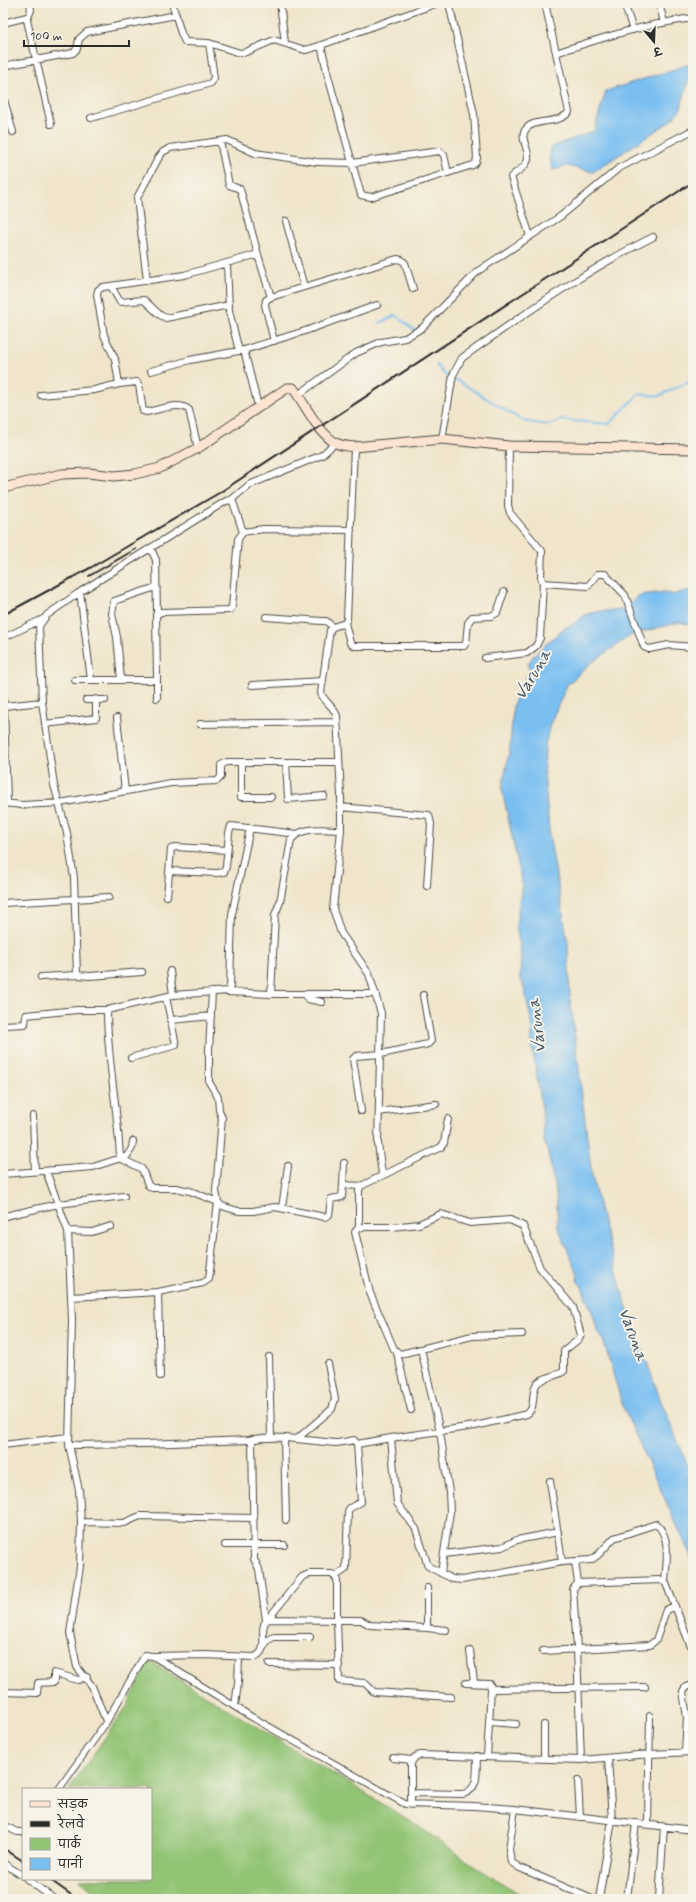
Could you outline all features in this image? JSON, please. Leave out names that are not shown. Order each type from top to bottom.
[{"type":"street","points":[[30,3],[31,10],[28,17],[51,124]]},
{"type":"street","points":[[172,3],[185,42],[209,44],[240,53],[246,52],[274,40],[305,50],[438,3]]},
{"type":"street","points":[[280,3],[285,43]]},
{"type":"street","points":[[321,45],[361,195],[371,197],[473,165],[477,158],[474,114],[449,3]]},
{"type":"street","points":[[530,236],[511,177],[527,163],[528,158],[524,135],[526,128],[562,118],[569,112],[545,3]]},
{"type":"street","points":[[624,3],[633,30]]},
{"type":"street","points":[[658,3],[664,23]]},
{"type":"street","points":[[3,66],[73,53],[78,49],[79,39],[87,32],[176,15]]},
{"type":"street","points":[[3,23],[28,17]]},
{"type":"street","points":[[556,52],[633,30],[693,18]]},
{"type":"street","points":[[92,118],[211,83],[214,78],[209,44]]},
{"type":"street","points":[[3,96],[13,132]]},
{"type":"street","points":[[298,395],[356,353],[381,342],[405,338],[422,328],[478,271],[561,216],[619,168],[693,130]]},
{"type":"street","points":[[147,280],[137,203],[139,194],[163,152],[170,148],[220,141],[234,142],[255,153],[317,162],[352,163],[440,151],[444,154],[448,173]]},
{"type":"street","points":[[220,141],[229,185],[240,189],[270,297]]},
{"type":"street","points":[[286,221],[304,287]]},
{"type":"street","points":[[442,439],[453,375],[462,358],[493,336],[598,268],[653,237]]},
{"type":"street","points":[[119,384],[115,359],[104,335],[97,294],[98,290],[111,286],[184,275],[255,255],[259,258]]},
{"type":"street","points":[[274,341],[265,305],[266,300],[270,297],[397,259],[402,260],[405,263],[413,289]]},
{"type":"street","points":[[227,263],[229,306],[258,406]]},
{"type":"street","points":[[111,286],[120,302],[144,300],[160,315],[166,318],[229,306]]},
{"type":"street","points":[[151,371],[190,360],[241,351],[305,332],[377,305]]},
{"type":"street","points":[[41,395],[94,390],[119,384],[137,382],[139,385],[143,411],[147,412],[179,406],[185,406],[189,410],[198,448]]},
{"type":"street","points":[[3,488],[62,474],[88,473],[114,476],[146,472],[174,462],[198,448],[258,406],[287,388],[293,388],[323,432],[335,443],[354,446],[442,439],[510,446],[693,449]]},
{"type":"street","points":[[3,638],[43,619],[80,592],[226,501],[231,500],[249,485],[322,455],[335,443]]},
{"type":"street","points":[[354,446],[347,619],[345,623],[350,643],[354,646],[464,646],[472,617],[491,616],[497,613],[504,592]]},
{"type":"street","points":[[485,658],[527,653],[536,646],[540,638],[542,551],[513,517],[509,509],[510,446]]},
{"type":"street","points":[[231,500],[234,502],[243,532]]},
{"type":"street","points":[[157,614],[161,612],[230,610],[232,607],[238,539],[243,532],[263,529],[351,530]]},
{"type":"street","points":[[151,549],[156,560],[157,614],[155,618],[157,698]]},
{"type":"street","points":[[542,583],[588,586],[602,573],[605,574],[622,592],[628,601],[639,637],[644,647],[649,649],[669,645],[693,647]]},
{"type":"street","points":[[121,680],[118,641],[113,618],[114,601],[156,587]]},
{"type":"street","points":[[80,592],[91,680]]},
{"type":"street","points":[[266,617],[326,621],[333,627]]},
{"type":"street","points":[[43,619],[38,630],[42,702],[54,785],[60,803],[69,844],[75,886],[74,899],[77,974]]},
{"type":"street","points":[[345,623],[333,627],[330,634],[321,693],[323,698],[335,711],[337,722],[341,830],[333,909],[341,933],[369,974],[381,1013],[378,1144],[382,1174]]},
{"type":"street","points":[[74,680],[153,681],[157,677]]},
{"type":"street","points":[[252,685],[323,681]]},
{"type":"street","points":[[3,689],[5,802],[22,805],[60,803],[180,782],[218,781],[221,777],[222,763],[339,762]]},
{"type":"street","points":[[86,700],[105,700]]},
{"type":"street","points":[[45,724],[96,718],[96,700]]},
{"type":"street","points":[[3,706],[42,702]]},
{"type":"street","points":[[117,718],[125,791]]},
{"type":"street","points":[[200,724],[337,722]]},
{"type":"street","points":[[241,762],[241,796],[271,797]]},
{"type":"street","points":[[286,762],[288,799],[324,796]]},
{"type":"street","points":[[340,807],[429,815],[431,824],[427,886]]},
{"type":"street","points":[[170,871],[224,872],[226,868],[230,827],[297,834]]},
{"type":"street","points":[[227,992],[230,988],[232,914],[250,828]]},
{"type":"street","points":[[272,994],[275,915],[280,902],[291,840],[297,834],[306,830],[341,830]]},
{"type":"street","points":[[167,896],[170,871],[170,851],[173,848],[227,850]]},
{"type":"street","points":[[3,903],[109,897]]},
{"type":"street","points":[[3,957],[4,977]]},
{"type":"street","points":[[131,1058],[176,1045],[170,996],[170,971]]},
{"type":"street","points":[[41,977],[77,974],[90,976],[142,972]]},
{"type":"street","points":[[3,1025],[25,1024],[26,1015],[77,1010],[107,1010],[170,996],[212,992],[272,994],[376,994]]},
{"type":"street","points":[[71,1297],[158,1292],[203,1283],[209,1279],[218,1202],[216,1186],[222,1118],[219,1110],[218,1097],[209,1082],[212,992]]},
{"type":"street","points":[[305,994],[308,999],[322,1002]]},
{"type":"street","points":[[361,1111],[352,1060],[356,1056],[381,1054],[428,1044],[431,1041],[423,995]]},
{"type":"street","points":[[107,1010],[107,1027],[118,1118],[120,1158]]},
{"type":"street","points":[[172,1020],[211,1016]]},
{"type":"street","points":[[379,1112],[436,1104]]},
{"type":"street","points":[[33,1116],[35,1172]]},
{"type":"street","points":[[343,1185],[361,1186],[382,1174],[414,1161],[441,1147],[444,1143],[448,1119]]},
{"type":"street","points":[[3,1174],[88,1168],[120,1158],[130,1153],[133,1141]]},
{"type":"street","points":[[120,1158],[142,1169],[148,1184],[152,1188],[176,1188],[190,1191],[238,1211],[253,1211],[271,1207],[326,1217],[329,1215],[330,1200],[342,1197],[344,1163]]},
{"type":"street","points":[[282,1208],[288,1166]]},
{"type":"street","points":[[46,1171],[68,1231],[72,1319],[68,1445],[78,1490],[81,1522],[80,1566],[70,1633],[78,1667],[87,1677],[106,1721]]},
{"type":"street","points":[[361,1186],[359,1190],[359,1226],[355,1232],[370,1293],[397,1352],[411,1410]]},
{"type":"street","points":[[5,1216],[58,1204],[124,1196]]},
{"type":"street","points":[[356,1444],[475,1426],[530,1412],[535,1386],[538,1382],[560,1374],[564,1371],[564,1351],[579,1339],[581,1335],[573,1307],[542,1271],[526,1230],[514,1221],[470,1223],[441,1214],[418,1224],[392,1227],[359,1226]]},
{"type":"street","points":[[68,1231],[92,1232],[111,1226]]},
{"type":"street","points":[[158,1292],[160,1376]]},
{"type":"street","points":[[397,1352],[400,1354],[472,1336],[522,1334]]},
{"type":"street","points":[[420,1349],[440,1432],[450,1512],[441,1573]]},
{"type":"street","points":[[269,1358],[271,1438]]},
{"type":"street","points":[[298,1438],[328,1413],[334,1405],[335,1399],[328,1364]]},
{"type":"street","points":[[3,1445],[68,1437]]},
{"type":"street","points":[[68,1445],[146,1444],[271,1438],[298,1438],[336,1443],[354,1440],[356,1444],[361,1502],[350,1508],[348,1512],[346,1569],[336,1576]]},
{"type":"street","points":[[284,1438],[286,1520]]},
{"type":"street","points":[[391,1438],[397,1503],[416,1528],[428,1566],[452,1579],[462,1580],[562,1562],[595,1558],[614,1538],[656,1524],[660,1527],[667,1545],[665,1582],[668,1585],[693,1652]]},
{"type":"street","points":[[252,1439],[254,1559],[259,1569],[267,1620]]},
{"type":"street","points":[[550,1481],[562,1562]]},
{"type":"street","points":[[81,1522],[124,1524],[140,1516],[254,1518]]},
{"type":"street","points":[[444,1554],[502,1546],[518,1540],[558,1532]]},
{"type":"street","points":[[225,1546],[284,1545]]},
{"type":"street","points":[[575,1561],[578,1583],[573,1589],[579,1688],[581,1760]]},
{"type":"street","points":[[263,1649],[264,1624],[300,1579],[306,1575],[332,1574],[336,1576]]},
{"type":"street","points":[[336,1576],[339,1681],[365,1683],[374,1692],[451,1697]]},
{"type":"street","points":[[578,1583],[625,1581],[665,1582]]},
{"type":"street","points":[[427,1588],[427,1628]]},
{"type":"street","points":[[543,1651],[650,1645],[656,1640],[666,1610],[675,1606]]},
{"type":"street","points":[[267,1620],[361,1620],[370,1625],[446,1630]]},
{"type":"street","points":[[60,1788],[106,1721],[145,1655],[204,1655],[249,1658],[257,1656],[268,1640],[274,1637],[310,1638]]},
{"type":"street","points":[[470,1651],[474,1682]]},
{"type":"street","points":[[153,1656],[235,1706],[366,1780],[395,1800],[411,1805],[474,1806],[515,1809],[693,1830]]},
{"type":"street","points":[[235,1706],[239,1657]]},
{"type":"street","points":[[269,1664],[339,1665]]},
{"type":"street","points":[[3,1692],[37,1693],[38,1683],[54,1682],[54,1673],[78,1680],[87,1677]]},
{"type":"street","points":[[466,1683],[474,1682],[490,1684],[490,1722],[487,1757]]},
{"type":"street","points":[[685,1752],[687,1718],[682,1691],[686,1687],[693,1684]]},
{"type":"street","points":[[491,1689],[644,1687]]},
{"type":"street","points":[[648,1824],[650,1716]]},
{"type":"street","points":[[490,1722],[516,1724]]},
{"type":"street","points":[[544,1725],[544,1759]]},
{"type":"street","points":[[411,1805],[410,1766],[414,1757],[420,1755],[581,1760],[693,1752]]},
{"type":"street","points":[[411,1793],[463,1794],[471,1792],[476,1786],[476,1756]]},
{"type":"street","points":[[393,1758],[412,1760]]},
{"type":"street","points":[[599,1899],[612,1820],[608,1758]]},
{"type":"street","points":[[578,1781],[580,1817]]},
{"type":"street","points":[[515,1809],[509,1849],[511,1862],[520,1868],[592,1899]]},
{"type":"street","points":[[626,1899],[636,1823]]},
{"type":"street","points":[[3,1825],[17,1832],[22,1832]]},
{"type":"street","points":[[659,1899],[664,1827]]},
{"type":"street","points":[[3,1863],[22,1875]]},
{"type":"street","points":[[28,1880],[54,1899]]},
{"type":"green space","points":[[149,1661],[414,1823],[479,1869],[528,1899],[105,1899],[80,1880],[152,1880],[152,1788],[70,1788],[128,1705]]},
{"type":"water","points":[[693,63],[693,79],[688,81],[681,108],[671,121],[593,172],[567,166],[553,170],[549,157],[551,147],[594,131],[606,91]]},
{"type":"water","name":"Varuna","points":[[693,589],[693,626],[680,622],[631,635],[591,663],[567,685],[550,724],[545,746],[544,773],[550,840],[568,943],[570,998],[592,1177],[625,1302],[661,1401],[693,1478],[693,1561],[623,1407],[602,1336],[597,1330],[594,1317],[582,1287],[577,1280],[578,1274],[558,1227],[556,1194],[548,1153],[544,1141],[542,1109],[531,1040],[532,1023],[520,977],[521,953],[516,925],[522,884],[502,789],[510,748],[513,706],[519,690],[530,670],[528,664],[533,656],[564,628],[572,625],[585,615],[593,612],[623,609],[640,595],[664,592],[672,595]]},
{"type":"waterway","points":[[380,323],[396,315],[414,330]]},
{"type":"waterway","points":[[436,365],[445,375],[460,382],[523,421],[548,425],[562,420],[609,424],[639,394],[659,396],[693,380]]},
{"type":"railway","points":[[3,615],[90,568],[219,493],[693,182]]},
{"type":"railway","points":[[89,576],[136,549]]},
{"type":"railway","points":[[3,1848],[22,1860]]},
{"type":"railway","points":[[50,1880],[77,1899]]}]
